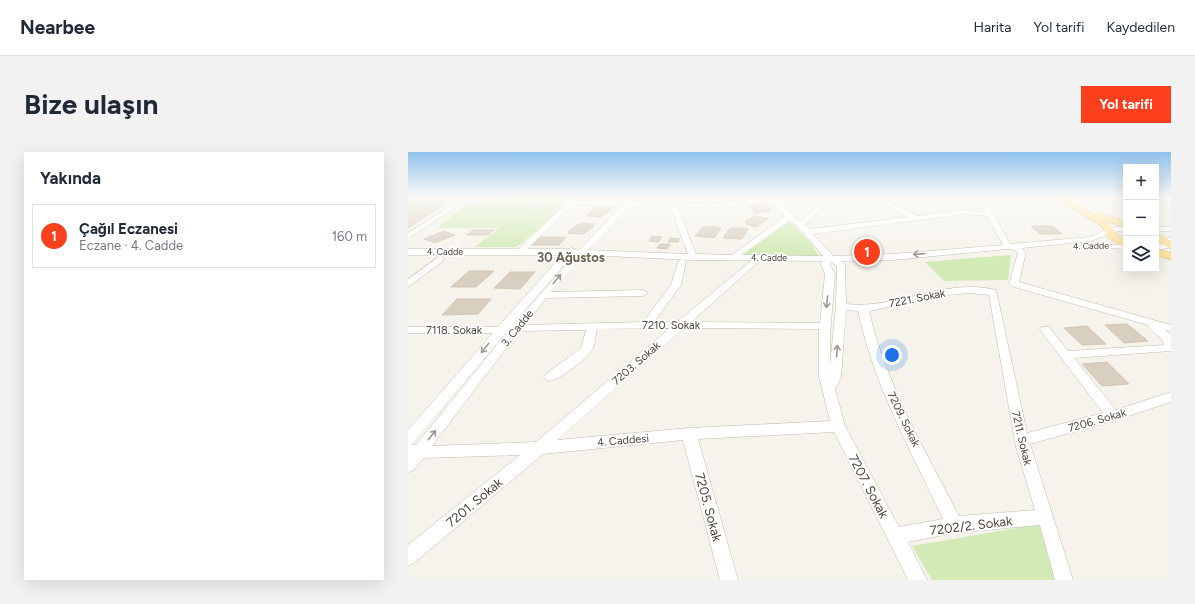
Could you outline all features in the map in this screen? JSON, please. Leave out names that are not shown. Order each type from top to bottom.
[{"type":"main road","points":[[1092,217],[1101,222],[1110,234],[1123,244]]},
{"type":"main road","points":[[1102,217],[1123,226]]},
{"type":"main road","points":[[1159,238],[1170,244]]},
{"type":"main road","points":[[1159,253],[1171,256]]},
{"type":"street","points":[[408,236],[438,217]]},
{"type":"street","points":[[520,252],[554,217]]},
{"type":"street","name":"3. Cadde","points":[[408,440],[500,330],[610,217]]},
{"type":"street","points":[[677,217],[693,257]]},
{"type":"street","points":[[733,258],[789,217]]},
{"type":"street","points":[[791,217],[808,232],[827,261],[841,265],[835,377],[829,388]]},
{"type":"street","points":[[800,225],[809,217]]},
{"type":"street","points":[[808,232],[924,217]]},
{"type":"street","points":[[991,217],[1016,249],[1014,284],[1171,328]]},
{"type":"street","name":"4. Cadde","points":[[841,265],[899,264],[1091,240],[1116,229],[1123,228]]},
{"type":"street","points":[[1159,229],[1171,229]]},
{"type":"street","points":[[1159,247],[1170,244]]},
{"type":"street","name":"4. Cadde","points":[[408,252],[520,252],[682,262],[752,263],[827,261],[1072,246],[1123,246]]},
{"type":"street","name":"4. Cadde","points":[[408,259],[572,256],[693,257],[827,261]]},
{"type":"street","name":"3. Cadde","points":[[408,466],[414,451],[544,295],[572,256]]},
{"type":"street","points":[[408,284],[440,259]]},
{"type":"street","name":"7207. Sokak","points":[[827,261],[830,274],[825,326],[824,365],[838,426],[918,580]]},
{"type":"street","points":[[646,325],[676,285],[682,262]]},
{"type":"street","name":"7203. Sokak","points":[[539,448],[752,263]]},
{"type":"street","name":"7221. Sokak","points":[[840,306],[863,309],[947,292],[970,290],[993,292]]},
{"type":"street","name":"7211. Sokak","points":[[993,292],[1022,440],[1029,468],[1046,517],[1064,580]]},
{"type":"street","points":[[544,295],[643,293]]},
{"type":"street","name":"7209. Sokak","points":[[863,309],[871,344],[885,381],[954,525]]},
{"type":"street","points":[[1066,355],[1169,348],[1171,342],[1169,338],[1148,321]]},
{"type":"street","name":"7210. Sokak","points":[[516,328],[646,325],[825,326]]},
{"type":"street","points":[[550,377],[585,351],[589,343],[590,333],[593,326]]},
{"type":"street","points":[[1045,329],[1113,416]]},
{"type":"street","name":"7118. Sokak","points":[[408,330],[500,330]]},
{"type":"street","name":"7206. Sokak","points":[[1022,440],[1113,416],[1171,397]]},
{"type":"street","name":"4. Caddesi","points":[[414,451],[539,448],[689,434],[838,426]]},
{"type":"street","name":"7205. Sokak","points":[[689,434],[729,580]]},
{"type":"street","name":"7201. Sokak","points":[[408,557],[539,448]]},
{"type":"street","name":"7202/2. Sokak","points":[[895,536],[954,525],[1046,517]]},
{"type":"green space","points":[[451,217],[551,217],[517,247],[475,247],[499,228],[437,228]]},
{"type":"green space","points":[[788,220],[812,244],[818,255],[813,257],[748,256],[743,254]]},
{"type":"green space","points":[[1011,255],[1008,280],[944,281],[925,262]]},
{"type":"green space","points":[[1039,524],[1055,580],[932,580],[912,546]]},
{"type":"building","points":[[408,217],[425,217],[408,228]]},
{"type":"building","points":[[753,217],[768,218],[756,227],[746,224],[747,223],[745,222]]},
{"type":"building","points":[[581,223],[594,224],[593,227],[583,234],[568,233],[571,229]]},
{"type":"building","points":[[711,226],[721,228],[714,238],[695,236],[703,227]]},
{"type":"building","points":[[1031,226],[1053,226],[1062,234],[1040,234]]},
{"type":"building","points":[[730,228],[748,229],[742,239],[723,238]]},
{"type":"building","points":[[473,230],[494,230],[488,235],[467,235]]},
{"type":"building","points":[[444,231],[455,235],[435,243],[424,239]]},
{"type":"building","points":[[652,236],[662,237],[658,242],[649,241]]},
{"type":"building","points":[[537,237],[566,237],[559,245],[528,245]]},
{"type":"building","points":[[670,238],[680,239],[678,242],[668,242]]},
{"type":"building","points":[[660,244],[670,244],[667,249],[657,248]]},
{"type":"building","points":[[469,271],[494,271],[476,287],[451,287]]},
{"type":"building","points":[[510,272],[535,272],[520,289],[494,288]]},
{"type":"building","points":[[457,299],[491,299],[478,314],[442,315]]},
{"type":"building","points":[[1127,324],[1148,341],[1124,343],[1105,325]]},
{"type":"building","points":[[1087,326],[1106,344],[1082,345],[1064,328]]},
{"type":"building","points":[[1107,362],[1129,384],[1102,386],[1082,364]]},
{"type":"place","name":"Çağıl Eczanesi","points":[[867,252]]},
{"type":"district","name":"30 Ağustos","points":[[571,257]]}]
